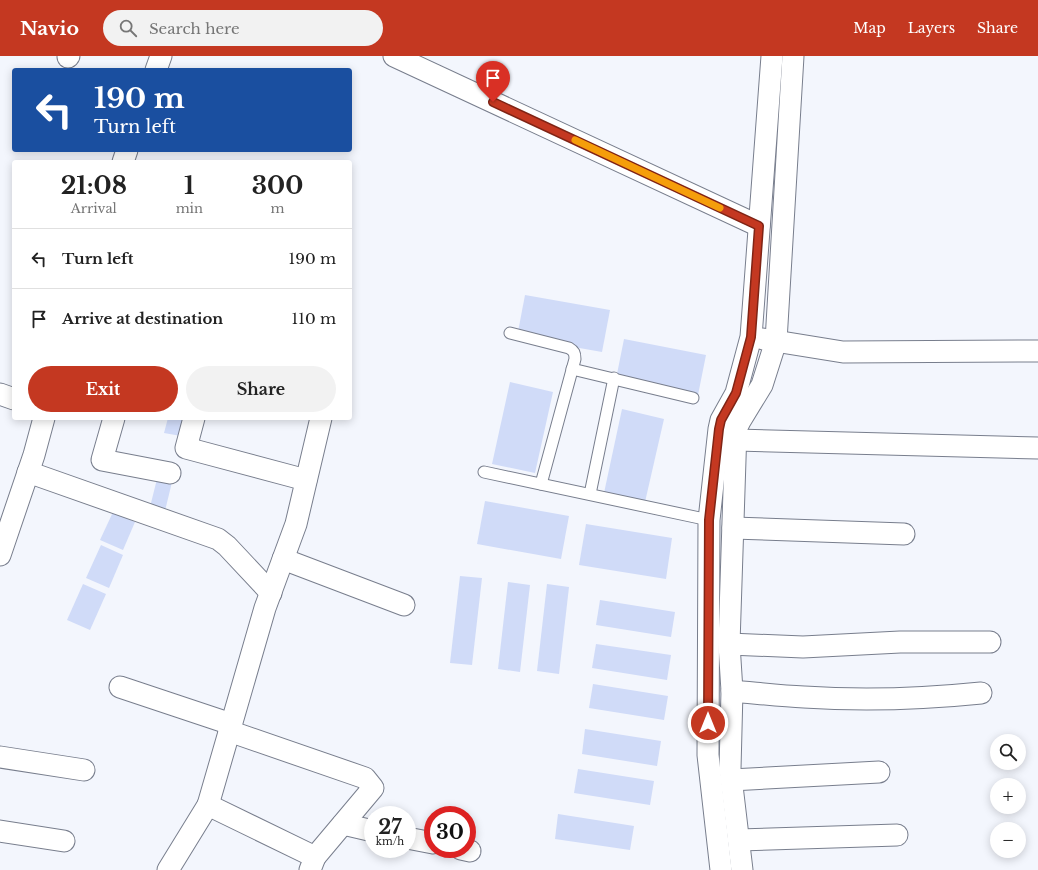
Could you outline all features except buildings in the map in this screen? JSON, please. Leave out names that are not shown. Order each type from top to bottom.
[{"type":"street","points":[[157,68],[161,56]]},
{"type":"street","points":[[394,56],[759,226]]},
{"type":"street","points":[[721,870],[708,755],[709,520],[721,420],[736,393],[751,337],[772,56]]},
{"type":"street","points":[[742,870],[730,769],[732,691],[729,644],[736,429],[762,386],[776,341],[793,56]]},
{"type":"street","points":[[751,337],[843,352],[1038,351]]},
{"type":"street","points":[[0,394],[12,399]]},
{"type":"street","points":[[1,549],[28,472],[43,420]]},
{"type":"street","points":[[113,420],[102,460],[170,473]]},
{"type":"street","points":[[193,420],[186,448],[306,480]]},
{"type":"street","points":[[168,870],[208,805],[265,608],[296,524],[321,420]]},
{"type":"street","points":[[736,440],[1038,448]]},
{"type":"street","points":[[28,472],[218,539],[227,546],[271,594]]},
{"type":"street","points":[[733,528],[904,534]]},
{"type":"street","points":[[283,559],[404,605]]},
{"type":"street","points":[[729,644],[802,647],[900,642],[990,642]]},
{"type":"street","points":[[120,687],[365,778],[373,788],[343,824],[313,864],[208,805]]},
{"type":"street","points":[[732,691],[805,698],[869,699],[934,698],[981,693]]},
{"type":"street","points":[[0,757],[84,770]]},
{"type":"street","points":[[731,780],[879,772]]},
{"type":"street","points":[[343,824],[364,828]]},
{"type":"street","points":[[0,831],[64,841]]},
{"type":"street","points":[[739,840],[897,835]]},
{"type":"lane","points":[[510,333],[573,350],[575,354],[575,359],[541,484]]},
{"type":"lane","points":[[572,369],[693,398]]},
{"type":"lane","points":[[590,494],[614,378]]},
{"type":"lane","points":[[484,472],[709,520]]},
{"type":"slow traffic","points":[[575,140],[720,208]]},
{"type":"route","points":[[493,102],[759,226],[751,337],[736,393],[721,420],[711,499],[709,520],[708,723]]}]
